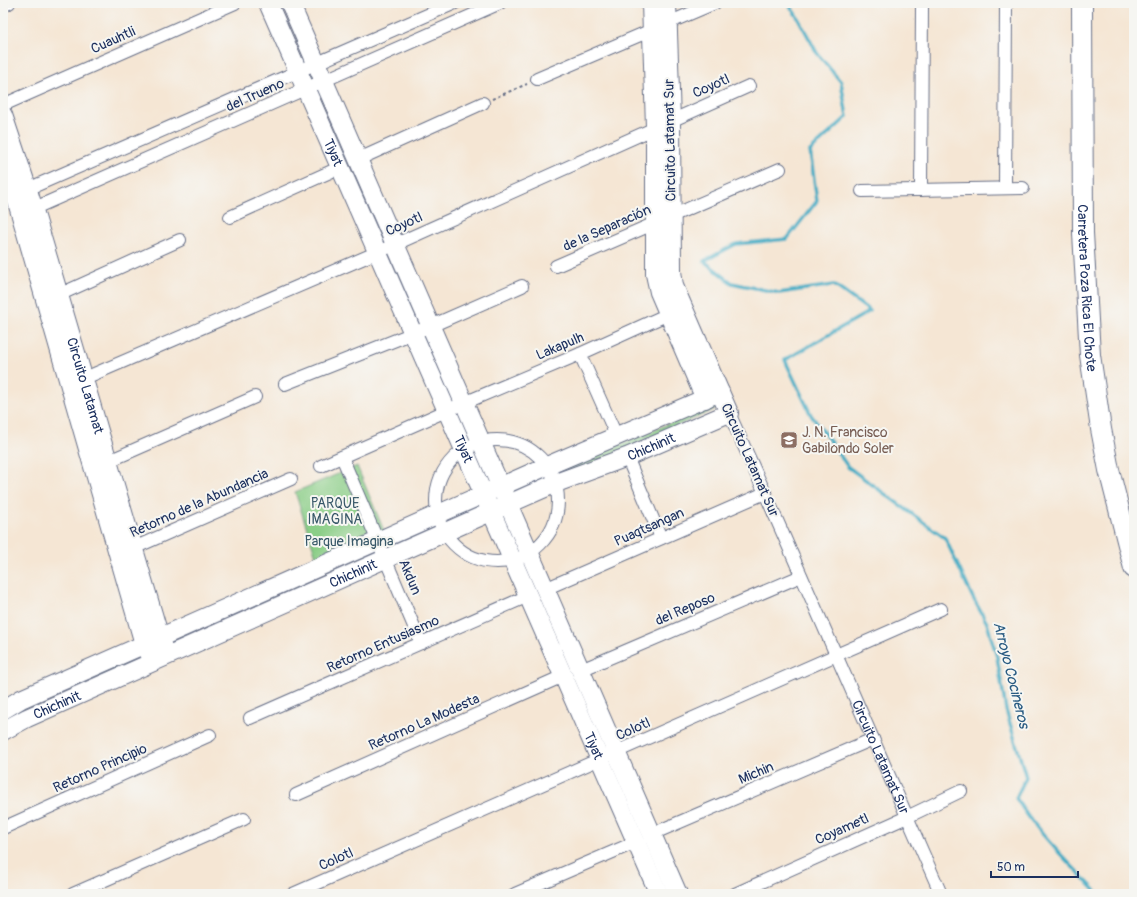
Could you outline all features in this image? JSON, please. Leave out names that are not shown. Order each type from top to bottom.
[{"type":"main road","name":"Carretera Poza Rica El Chote","points":[[1082,3],[1082,233],[1090,355],[1101,429],[1109,470],[1134,568]]},
{"type":"street","points":[[3,6],[9,3]]},
{"type":"street","name":"Cuauhtli","points":[[3,105],[235,3]]},
{"type":"street","name":"Tiyat","points":[[268,3],[659,894]]},
{"type":"street","name":"Tiyat","points":[[290,3],[678,894]]},
{"type":"street","name":"del Trueno","points":[[22,192],[455,3]]},
{"type":"street","name":"del Trueno","points":[[27,211],[500,3]]},
{"type":"street","name":"Circuito Latamat Sur","points":[[651,3],[659,27],[663,124],[672,216],[672,271],[676,310],[713,396],[729,413],[941,894]]},
{"type":"street","name":"Circuito Latamat Sur","points":[[659,27],[667,3]]},
{"type":"street","points":[[537,79],[715,3]]},
{"type":"street","points":[[921,190],[922,3]]},
{"type":"street","points":[[1005,188],[1006,3]]},
{"type":"street","name":"Coyotl","points":[[77,381],[396,245],[749,86]]},
{"type":"street","points":[[358,159],[484,103]]},
{"type":"street","name":"Circuito Latamat","points":[[3,115],[27,211],[152,641],[159,660]]},
{"type":"street","name":"Circuito Latamat Sur","points":[[663,124],[655,224],[655,274],[658,292],[676,310]]},
{"type":"street","name":"Circuito Latamat","points":[[3,157],[22,192]]},
{"type":"street","points":[[230,217],[341,167]]},
{"type":"street","name":"de la Separación","points":[[556,266],[780,169]]},
{"type":"street","points":[[862,191],[1023,188]]},
{"type":"street","points":[[52,297],[180,240]]},
{"type":"street","points":[[285,384],[431,326],[522,286]]},
{"type":"street","name":"Lakapulh","points":[[321,466],[580,354],[676,310]]},
{"type":"street","points":[[580,354],[616,436]]},
{"type":"street","name":"Chichinit","points":[[3,710],[21,699],[500,486],[713,396]]},
{"type":"street","points":[[101,464],[255,397]]},
{"type":"street","name":"Chichinit","points":[[3,731],[27,718],[508,504],[729,413]]},
{"type":"street","points":[[507,441],[529,449],[547,466],[556,483],[558,503],[555,522],[546,539],[530,553],[513,561],[493,563],[474,558],[457,548],[444,533],[437,514],[436,496],[440,478],[450,462],[464,450],[481,442],[507,441]]},
{"type":"street","points":[[627,456],[661,538]]},
{"type":"street","name":"Akdun","points":[[342,457],[421,643]]},
{"type":"street","name":"Retorno de la Abundancia","points":[[126,551],[291,479]]},
{"type":"street","name":"Puaqtsangan","points":[[545,589],[765,493]]},
{"type":"street","name":"del Reposo","points":[[581,670],[801,576]]},
{"type":"street","name":"Retorno Entusiasmo","points":[[250,718],[528,596]]},
{"type":"street","name":"Colotl","points":[[293,894],[941,609]]},
{"type":"street","points":[[550,647],[568,640]]},
{"type":"street","name":"Retorno La Modesta","points":[[296,795],[563,676]]},
{"type":"street","name":"Retorno Principio","points":[[3,828],[210,736]]},
{"type":"street","name":"Michin","points":[[652,834],[873,739]]},
{"type":"street","name":"Coyametl","points":[[736,894],[961,791]]},
{"type":"street","points":[[73,894],[244,819]]},
{"type":"street","points":[[515,894],[636,842]]},
{"type":"path","points":[[484,103],[537,79]]},
{"type":"green space","points":[[714,404],[716,409],[509,499],[507,494]]},
{"type":"green space","name":"Parque Imagina","points":[[357,466],[390,545],[472,510],[474,514],[167,648],[165,643],[322,575],[295,492]]},
{"type":"green space","points":[[140,654],[142,659],[3,723],[3,718],[23,707]]},
{"type":"waterway","name":"Arroyo Cocineros","points":[[788,3],[817,53],[841,82],[847,117],[810,151],[817,201],[787,239],[736,244],[704,261],[732,283],[779,293],[834,285],[870,311],[785,360],[811,415],[848,467],[945,538],[973,598],[987,623],[997,657],[1006,710],[1026,777],[1016,798],[1044,836],[1099,894]]},
{"type":"place","name":"J. N. Francisco Gabilondo Soler","points":[[789,440]]},
{"type":"park label","name":"PARQUE IMAGINA","points":[[335,512]]}]
